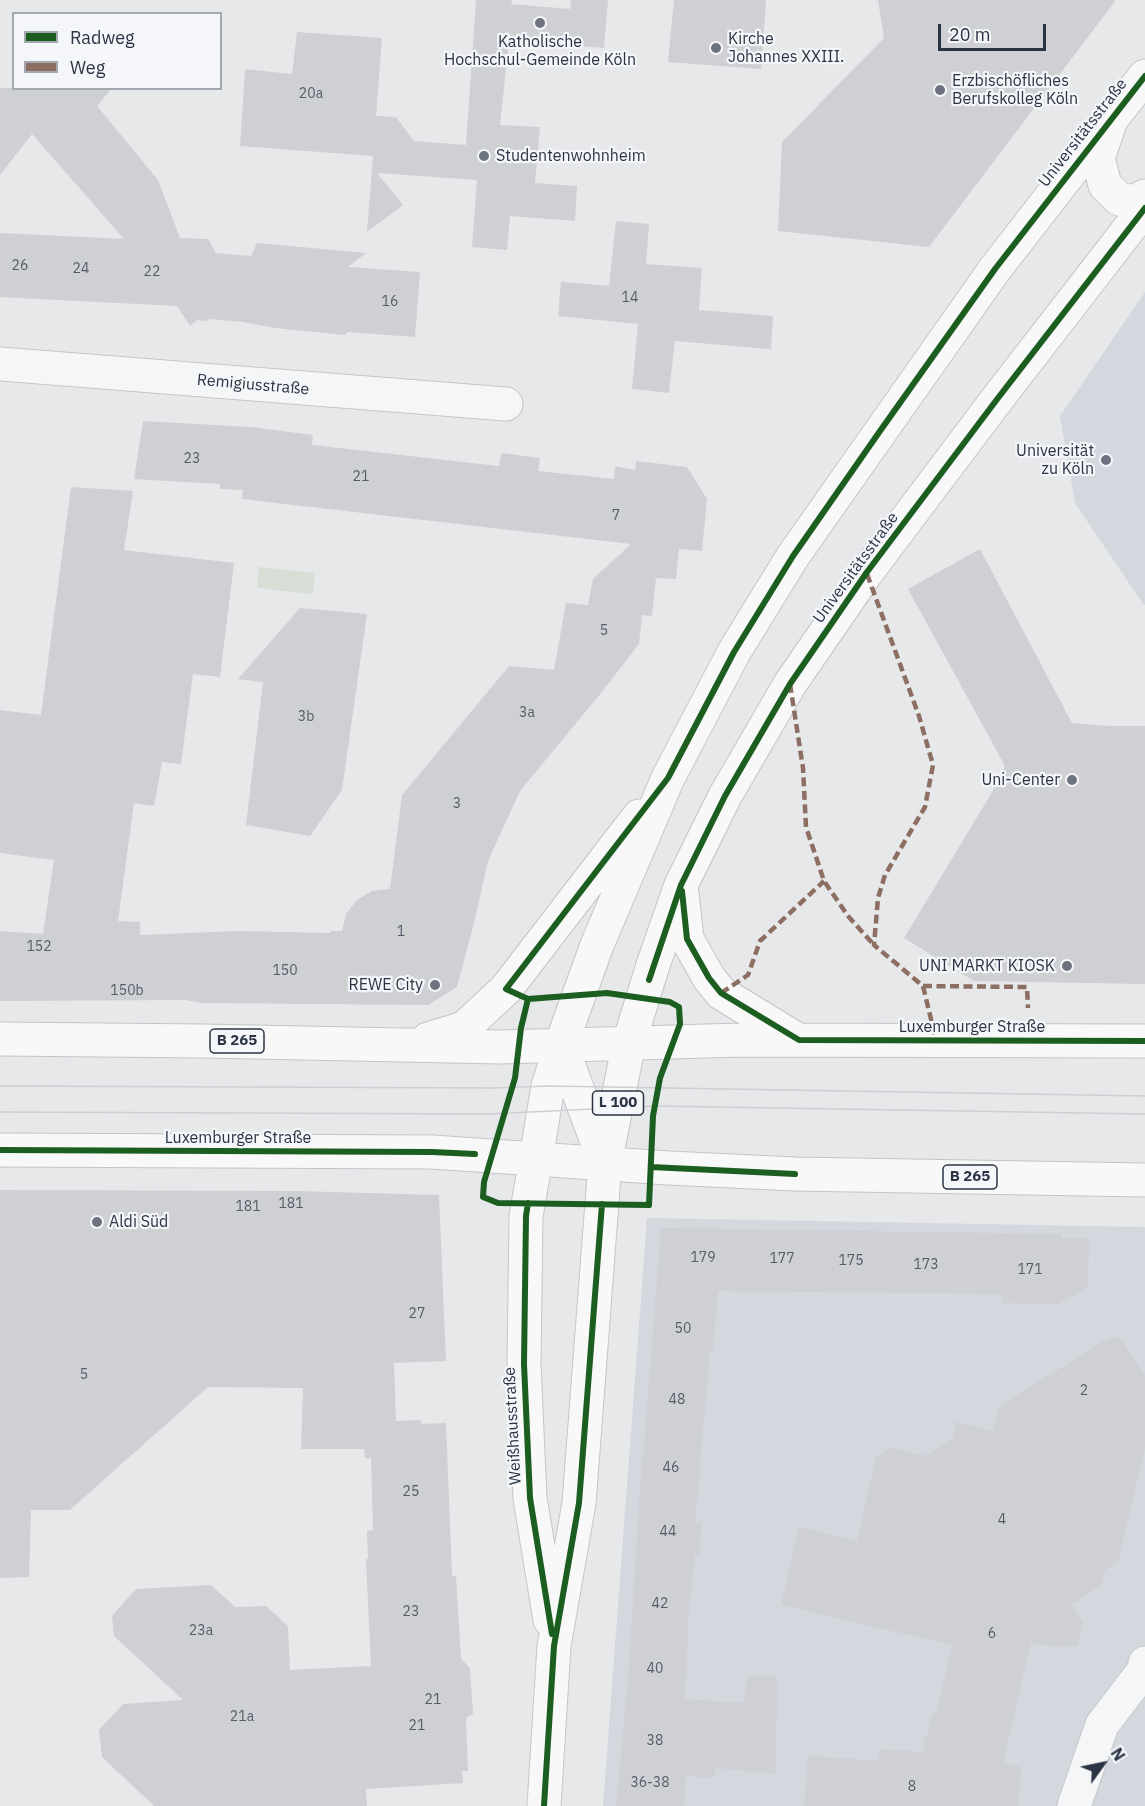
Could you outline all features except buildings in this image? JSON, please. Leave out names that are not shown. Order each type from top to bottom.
[{"type":"main road","name":"Universitätsstraße","points":[[561,1045],[597,945],[668,778],[734,652],[793,556],[995,268],[1145,76]]},
{"type":"main road","points":[[1110,122],[1098,158],[1104,185],[1119,199],[1133,202],[1145,196]]},
{"type":"main road","name":"Universitätsstraße","points":[[630,1043],[653,965],[681,885],[725,796],[790,684],[867,572],[1145,208]]},
{"type":"main road","points":[[408,1045],[464,1028],[506,989],[668,778]]},
{"type":"main road","points":[[681,885],[687,939],[720,993],[799,1040]]},
{"type":"main road","name":"Luxemburger Straße","points":[[0,1039],[501,1047],[799,1040],[1145,1041]]},
{"type":"main road","name":"Weißhausstraße","points":[[544,1806],[554,1646],[579,1503],[605,1163],[630,1043]]},
{"type":"main road","points":[[561,1045],[605,1163]]},
{"type":"main road","name":"Weißhausstraße","points":[[554,1646],[530,1498],[524,1364],[527,1209],[548,1086],[561,1045]]},
{"type":"main road","name":"Luxemburger Straße","points":[[0,1150],[432,1152],[795,1174],[1145,1180]]},
{"type":"street","name":"Remigiusstraße","points":[[0,364],[506,404]]},
{"type":"street","points":[[1074,1806],[1102,1725],[1144,1670],[1145,1663]]},
{"type":"shaded area","name":"Universität zu Köln","points":[[1145,292],[1145,605],[1075,503],[1060,416]]},
{"type":"shaded area","points":[[259,567],[315,573],[313,594],[257,588]]},
{"type":"shaded area","points":[[647,1218],[1145,1227],[1145,1806],[603,1806]]},
{"type":"tram line","points":[[0,1086],[494,1088],[548,1086],[1145,1096]]},
{"type":"tram line","points":[[0,1112],[488,1114],[655,1106],[1145,1114]]},
{"type":"marked path","points":[[867,574],[919,716],[933,765],[925,807],[885,875],[878,898],[874,945],[923,986],[936,1040]]},
{"type":"marked path","points":[[790,684],[803,768],[806,827],[824,881],[848,916],[874,945]]},
{"type":"marked path","points":[[721,993],[748,975],[760,941],[824,881]]},
{"type":"marked path","points":[[923,986],[1027,987],[1028,1008]]},
{"type":"cycle path","points":[[528,999],[607,993],[670,1002],[679,1007],[680,1024],[660,1078],[653,1116],[649,1205],[498,1203],[483,1197],[484,1182],[515,1078],[521,1028],[528,999],[506,989],[668,778],[734,652],[793,556],[880,431],[995,269],[1145,76]]},
{"type":"cycle path","points":[[649,980],[681,885],[725,796],[790,684],[867,572],[1145,208]]},
{"type":"cycle path","points":[[682,891],[687,939],[709,978],[721,993],[799,1040],[1145,1041]]},
{"type":"cycle path","points":[[0,1150],[475,1154]]},
{"type":"cycle path","points":[[651,1167],[795,1174]]},
{"type":"cycle path","points":[[528,1203],[524,1364],[530,1498],[552,1634]]},
{"type":"cycle path","points":[[544,1806],[554,1646],[579,1503],[602,1204]]},
{"type":"place","name":"Katholische Hochschul-Gemeinde Köln","points":[[540,23]]},
{"type":"place","name":"Kirche Johannes XXIII.","points":[[716,48]]},
{"type":"place","name":"Erzbischöfliches Berufskolleg Köln","points":[[940,90]]},
{"type":"place","name":"Studentenwohnheim","points":[[484,156]]},
{"type":"place","name":"Universität zu Köln","points":[[1106,460]]},
{"type":"place","name":"Uni-Center","points":[[1072,780]]},
{"type":"place","name":"UNI MARKT KIOSK","points":[[1067,966]]},
{"type":"place","name":"REWE City","points":[[435,985]]},
{"type":"place","name":"Aldi Süd","points":[[97,1222]]}]
